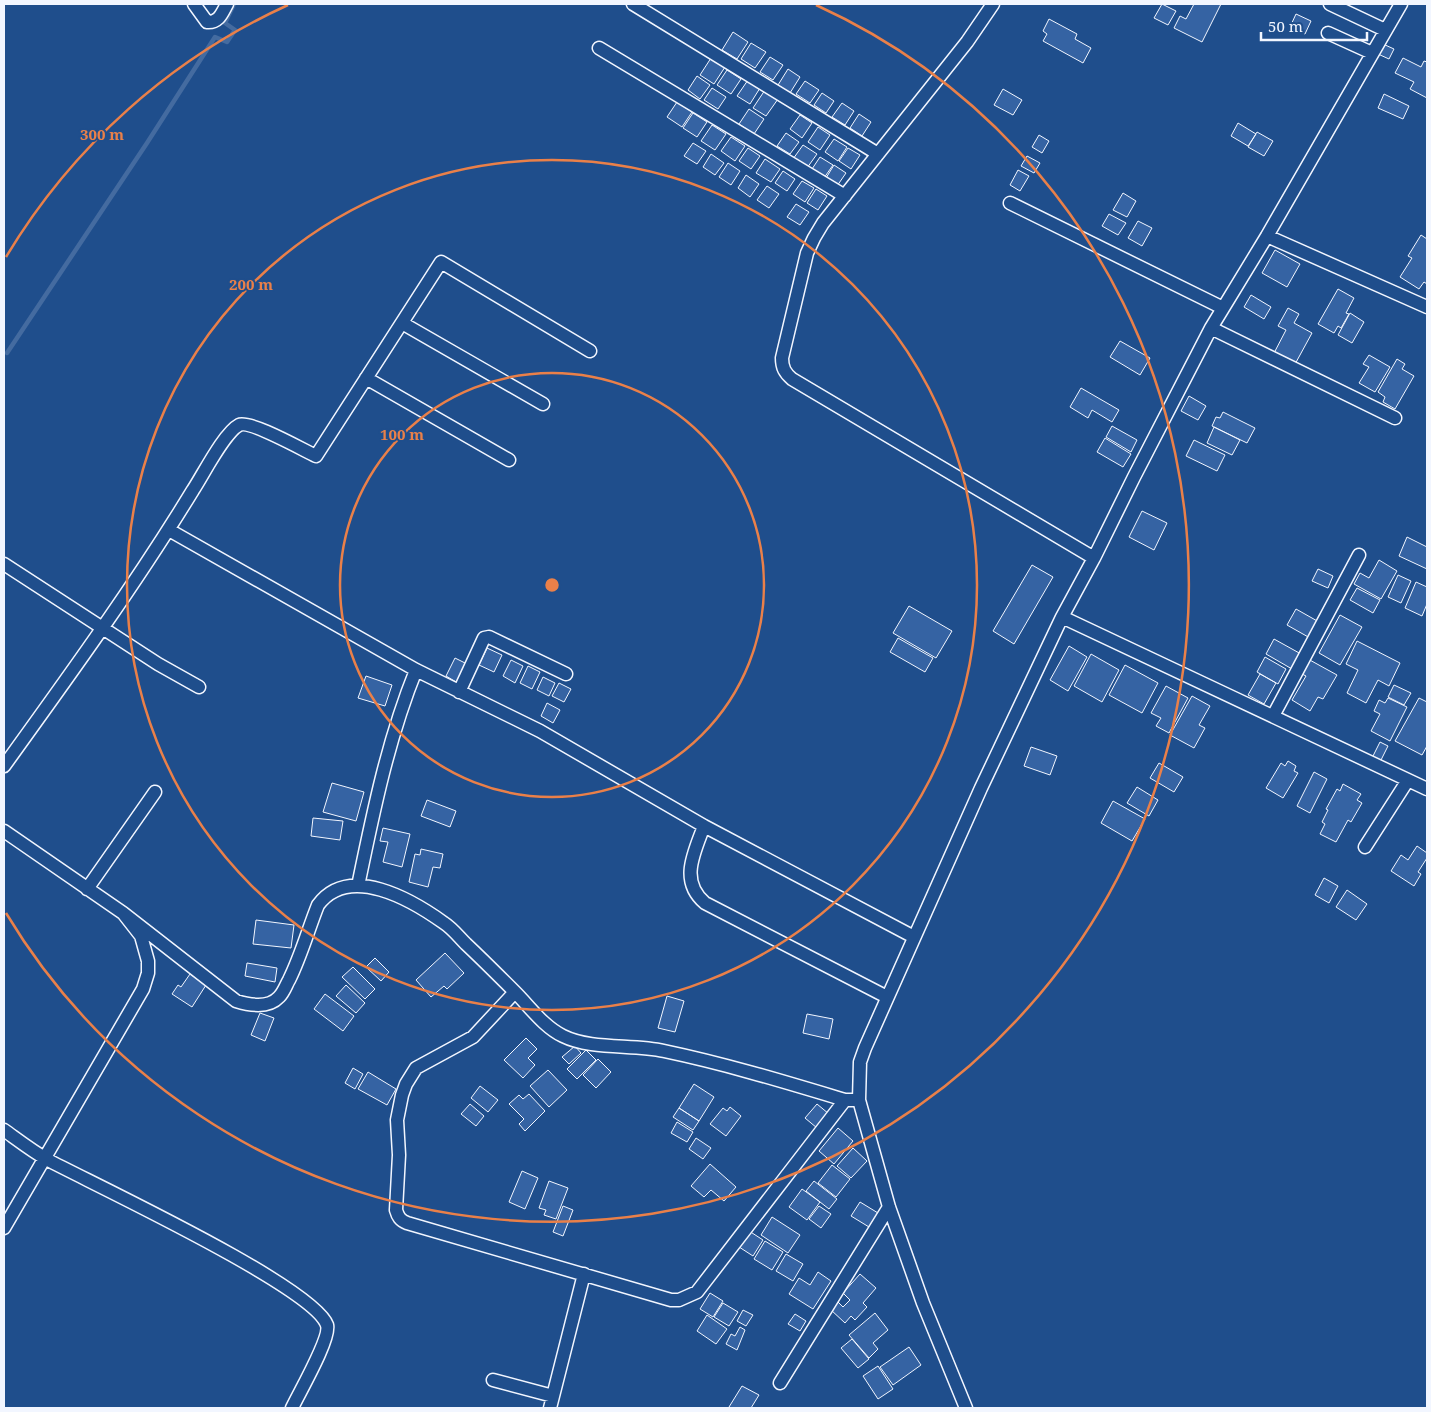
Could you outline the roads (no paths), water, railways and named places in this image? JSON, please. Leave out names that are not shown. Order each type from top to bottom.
[{"type":"street","points":[[194,4],[207,22],[212,23],[219,18],[227,4]]},
{"type":"street","points":[[633,4],[878,154]]},
{"type":"street","points":[[993,4],[967,42],[823,223],[810,245],[782,358],[783,370],[792,380],[1094,558]]},
{"type":"street","points":[[1330,4],[1385,30]]},
{"type":"street","points":[[964,1407],[923,1303],[889,1207],[859,1100],[860,1062],[886,997],[981,788],[1062,617],[1222,308],[1267,236],[1401,4]]},
{"type":"street","points":[[1328,33],[1372,53]]},
{"type":"street","points":[[599,48],[845,196]]},
{"type":"street","points":[[1010,203],[1222,308]]},
{"type":"street","points":[[1267,236],[1427,307]]},
{"type":"street","points":[[4,766],[169,530],[222,443],[240,425],[246,424],[263,430],[316,456],[441,262],[590,351]]},
{"type":"street","points":[[402,322],[542,404]]},
{"type":"street","points":[[1211,328],[1395,418]]},
{"type":"street","points":[[366,378],[509,460]]},
{"type":"street","points":[[169,530],[416,670],[540,731],[704,826],[914,937]]},
{"type":"street","points":[[1273,716],[1359,555]]},
{"type":"street","points":[[4,564],[158,664],[199,687]]},
{"type":"street","points":[[1062,617],[1427,789]]},
{"type":"street","points":[[460,692],[484,638],[489,637],[566,674]]},
{"type":"street","points":[[358,886],[380,787],[405,698],[416,670]]},
{"type":"street","points":[[1365,847],[1408,780]]},
{"type":"street","points":[[87,888],[155,792]]},
{"type":"street","points":[[704,826],[693,854],[690,872],[692,888],[696,896],[705,903],[886,997]]},
{"type":"street","points":[[4,831],[123,913],[236,1001],[257,1005],[272,1002],[279,997],[293,971],[318,904],[324,897],[338,888],[358,886],[392,893],[446,924],[544,1023],[561,1035],[580,1043],[627,1046],[663,1051],[749,1072],[845,1100],[859,1100]]},
{"type":"street","points":[[4,1228],[143,989],[148,973],[148,961],[141,936],[123,913]]},
{"type":"street","points":[[515,992],[473,1036],[416,1068],[406,1084],[397,1120],[399,1155],[396,1210],[401,1221],[671,1300],[679,1300],[696,1292],[845,1100]]},
{"type":"street","points":[[4,1130],[46,1158],[209,1242],[293,1292],[321,1315],[327,1326],[325,1340],[292,1408]]},
{"type":"street","points":[[780,1383],[889,1207]]},
{"type":"street","points":[[493,1380],[552,1402],[584,1274]]},
{"type":"waterway","points":[[7,353],[215,37],[227,42],[235,30],[225,23],[234,4]]}]
